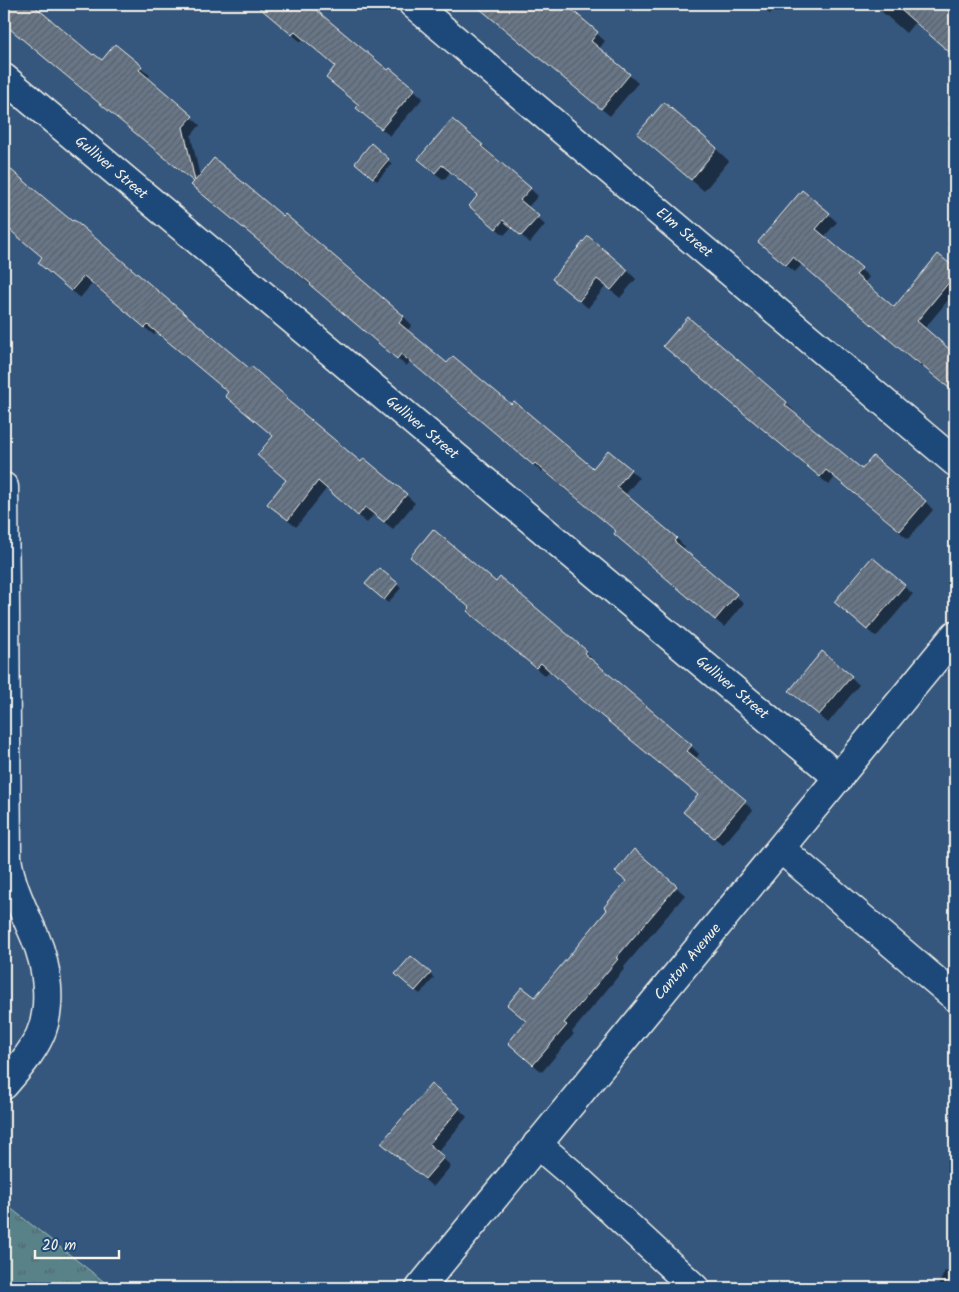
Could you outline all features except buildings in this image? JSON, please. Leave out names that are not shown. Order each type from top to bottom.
[{"type":"street","name":"Elm Street","points":[[413,4],[955,462]]},
{"type":"street","name":"Gulliver Street","points":[[4,78],[839,778]]},
{"type":"street","points":[[4,487],[5,815],[7,857],[10,876],[40,951],[45,978],[46,1001],[44,1024],[40,1035],[25,1059],[4,1085]]},
{"type":"street","name":"Canton Avenue","points":[[420,1288],[955,636]]},
{"type":"street","points":[[781,849],[955,997]]},
{"type":"street","points":[[537,1144],[695,1288]]},
{"type":"green space","points":[[4,1203],[112,1288],[4,1288]]}]
